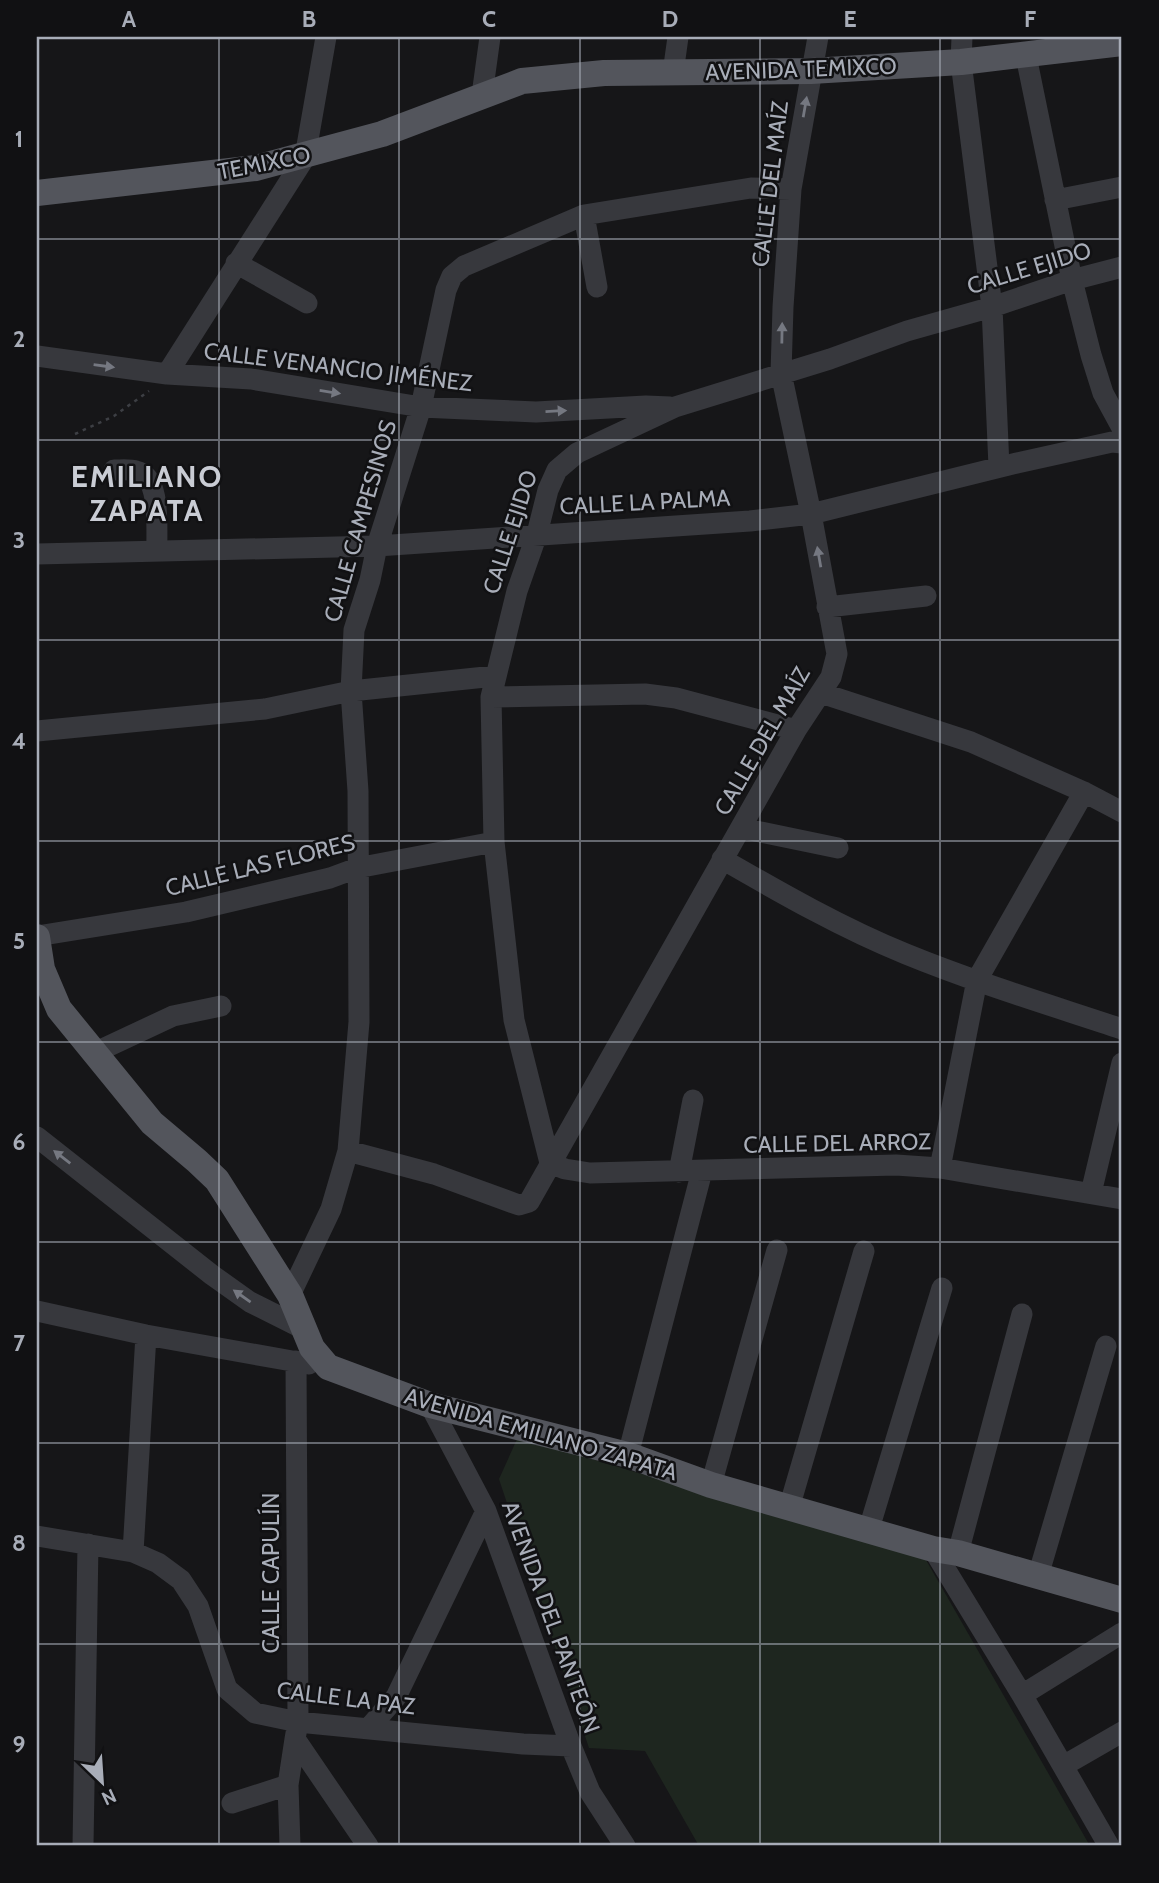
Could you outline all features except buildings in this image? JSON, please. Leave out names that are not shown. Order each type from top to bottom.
[{"type":"main road","name":"AVENIDA TEMIXCO","points":[[482,95],[522,81],[558,76],[811,71],[962,49],[1026,56],[1122,43]]},
{"type":"main road","name":"TEMIXCO","points":[[37,193],[256,168],[382,134],[482,95]]},
{"type":"main road","points":[[37,936],[42,968],[54,999],[73,1029],[152,1123],[217,1180],[290,1295],[312,1348],[328,1367]]},
{"type":"main road","name":"AVENIDA EMILIANO ZAPATA","points":[[328,1367],[430,1405],[628,1455],[711,1485],[868,1532],[1122,1599]]},
{"type":"street","points":[[167,374],[304,156],[326,37]]},
{"type":"street","points":[[482,95],[490,37]]},
{"type":"street","points":[[673,73],[678,37]]},
{"type":"street","name":"CALLE DEL MAÍZ","points":[[348,1151],[434,1174],[519,1205],[529,1202],[796,730],[831,677],[837,654],[781,373],[791,189],[818,37]]},
{"type":"street","points":[[1122,37],[1122,43]]},
{"type":"street","points":[[962,49],[992,307],[999,467]]},
{"type":"street","points":[[1026,56],[1072,280],[1103,393],[1122,428]]},
{"type":"street","points":[[1055,201],[1122,187]]},
{"type":"street","name":"CALLE CAMPESINOS","points":[[290,1295],[331,1209],[348,1151],[359,1022],[358,791],[351,691],[354,630],[370,580],[377,546],[421,407],[446,289],[452,276],[464,266],[584,215],[751,188],[791,189]]},
{"type":"street","points":[[584,215],[597,287]]},
{"type":"street","points":[[236,263],[307,303]]},
{"type":"street","name":"CALLE EJIDO","points":[[550,1163],[514,1020],[494,842],[491,697],[517,591],[537,534],[548,490],[557,470],[577,453],[675,407],[830,359],[907,331],[1122,267]]},
{"type":"street","name":"CALLE VENANCIO JIMÉNEZ","points":[[37,356],[167,374],[251,379],[421,407],[536,412],[675,407]]},
{"type":"street","name":"CALLE LA PALMA","points":[[37,554],[377,546],[750,522],[811,514],[999,467],[1112,442],[1122,443]]},
{"type":"street","points":[[114,470],[138,471],[148,477],[155,491],[157,551]]},
{"type":"street","points":[[827,607],[926,596]]},
{"type":"street","points":[[37,731],[265,709],[351,691],[495,676]]},
{"type":"street","points":[[821,693],[971,742],[1084,792],[1122,812]]},
{"type":"street","points":[[491,697],[645,694],[676,698],[796,730]]},
{"type":"street","points":[[940,1168],[976,981],[1084,792]]},
{"type":"street","points":[[741,828],[838,848]]},
{"type":"street","name":"CALLE LAS FLORES","points":[[37,936],[186,912],[330,878],[357,868],[494,842]]},
{"type":"street","points":[[722,859],[781,894],[904,953],[976,981],[1122,1029]]},
{"type":"street","points":[[94,1053],[173,1016],[221,1006]]},
{"type":"street","points":[[1091,1193],[1122,1063]]},
{"type":"street","points":[[680,1172],[693,1100]]},
{"type":"street","points":[[37,1137],[222,1282],[250,1302],[302,1328]]},
{"type":"street","name":"CALLE DEL ARROZ","points":[[550,1163],[565,1169],[590,1173],[896,1165],[940,1168],[1122,1199]]},
{"type":"street","points":[[628,1455],[702,1171]]},
{"type":"street","points":[[711,1485],[777,1250]]},
{"type":"street","points":[[789,1508],[864,1251]]},
{"type":"street","points":[[868,1532],[942,1288]]},
{"type":"street","name":"AVENIDA EMILIANO ZAPATA","points":[[37,1311],[146,1335],[328,1367]]},
{"type":"street","points":[[1022,1314],[946,1551],[1022,1695],[1108,1846],[1122,1837]]},
{"type":"street","points":[[133,1552],[146,1335]]},
{"type":"street","points":[[1038,1576],[1106,1346]]},
{"type":"street","name":"CALLE CAPULÍN","points":[[287,1845],[288,1785],[296,1731],[296,1361]]},
{"type":"street","name":"AVENIDA DEL PANTEÓN","points":[[430,1405],[486,1511],[590,1792],[625,1846]]},
{"type":"street","points":[[368,1729],[396,1697],[486,1511]]},
{"type":"street","name":"CALLE LA PAZ","points":[[37,1536],[133,1552],[158,1563],[181,1580],[198,1606],[227,1689],[255,1713],[296,1731],[368,1729],[571,1746]]},
{"type":"street","points":[[83,1846],[88,1544]]},
{"type":"street","points":[[1022,1695],[1122,1633]]},
{"type":"street","points":[[296,1731],[368,1846]]},
{"type":"street","points":[[1063,1766],[1122,1732]]},
{"type":"street","points":[[232,1803],[288,1785]]},
{"type":"path","points":[[75,434],[114,416],[167,374]]},
{"type":"shaded area","points":[[518,1437],[722,1498],[922,1553],[1090,1846],[699,1846],[645,1751],[589,1748],[499,1479]]},
{"type":"district","name":"EMILIANO ZAPATA","points":[[147,494]]}]
